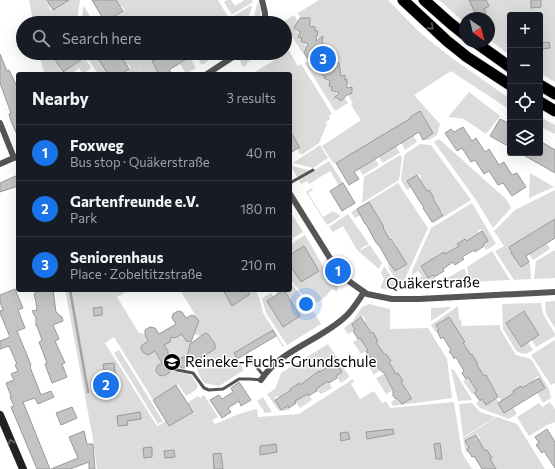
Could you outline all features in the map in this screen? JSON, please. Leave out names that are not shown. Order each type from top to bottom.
[{"type":"highway","points":[[403,0],[467,57],[508,84]]},
{"type":"highway","points":[[424,0],[459,30]]},
{"type":"highway","points":[[483,48],[507,65]]},
{"type":"highway","points":[[543,87],[555,94]]},
{"type":"highway","points":[[543,104],[555,111]]},
{"type":"main road","points":[[0,415],[23,469]]},
{"type":"street","points":[[262,0],[265,16]]},
{"type":"street","points":[[215,72],[230,60]]},
{"type":"street","points":[[0,123],[16,157],[0,164]]},
{"type":"street","name":"Quäkerstraße","points":[[292,197],[338,271],[364,292],[392,299],[428,299],[555,292]]},
{"type":"street","points":[[263,378],[274,364],[327,331],[346,316],[364,292]]},
{"type":"lane","points":[[292,182],[313,170]]},
{"type":"lane","points":[[249,358],[263,378]]},
{"type":"lane","points":[[172,369],[193,373],[204,388],[209,390],[223,390],[239,379],[263,378]]},
{"type":"shaded area","points":[[29,0],[47,0],[51,11],[69,0],[80,0],[78,16],[32,16]]},
{"type":"shaded area","points":[[116,0],[218,0],[227,16],[115,16],[125,10],[122,6],[120,7]]},
{"type":"shaded area","points":[[231,0],[235,6],[244,0],[252,0],[253,2],[233,14],[224,2]]},
{"type":"shaded area","points":[[319,0],[388,0],[418,31],[449,56],[507,97],[507,108],[451,71],[414,95],[440,124],[437,135],[429,140],[423,140],[433,133],[420,112],[410,117],[412,120],[346,160],[344,157],[334,164],[322,146],[361,120],[351,105],[353,104],[348,94],[352,93],[352,87],[350,87],[347,80],[345,80],[340,72],[340,67],[337,67],[330,55],[330,52],[322,42],[322,39],[317,35],[318,31],[315,31],[315,27],[310,23],[302,21],[298,13]]},
{"type":"shaded area","points":[[439,0],[555,0],[555,82],[543,75],[543,12],[507,12],[507,53],[495,44],[495,12],[459,12],[459,18]]},
{"type":"shaded area","points":[[258,1],[261,16],[254,16]]},
{"type":"shaded area","points":[[83,5],[90,16],[82,16]]},
{"type":"shaded area","points":[[250,6],[252,6],[249,16],[234,16]]},
{"type":"shaded area","points":[[294,15],[299,23],[297,23],[294,28],[299,34],[298,37],[302,38],[301,41],[304,42],[309,50],[303,54],[292,36],[292,16]]},
{"type":"shaded area","points":[[292,56],[298,66],[301,64],[332,114],[329,116],[330,119],[326,122],[327,124],[319,143],[303,154],[300,154],[297,148],[301,146],[292,134],[292,72],[255,72],[274,60],[292,60]]},
{"type":"shaded area","points":[[314,58],[317,63],[316,64],[322,71],[321,74],[325,76],[324,78],[330,83],[329,86],[332,87],[337,95],[336,97],[341,101],[344,97],[348,103],[335,111],[305,63]]},
{"type":"shaded area","points":[[40,60],[56,60],[61,72],[44,72]]},
{"type":"shaded area","points":[[82,60],[86,60],[91,68],[86,72],[82,72],[79,68],[74,72],[64,72]]},
{"type":"shaded area","points":[[89,60],[99,60],[107,72],[97,72]]},
{"type":"shaded area","points":[[124,60],[154,60],[153,61],[158,72],[124,72],[131,68],[128,64],[127,65]]},
{"type":"shaded area","points":[[186,60],[192,60],[196,68],[189,72],[185,72],[180,64]]},
{"type":"shaded area","points":[[199,60],[209,60],[202,65]]},
{"type":"shaded area","points":[[242,60],[251,60],[243,67],[240,61]]},
{"type":"shaded area","points":[[469,92],[500,116],[486,134],[464,119],[448,117]]},
{"type":"shaded area","points":[[543,119],[555,125],[555,134],[543,128]]},
{"type":"shaded area","points":[[413,135],[417,142],[405,150],[401,143]]},
{"type":"shaded area","points":[[439,139],[507,200],[511,208],[493,228],[476,200],[434,142]]},
{"type":"shaded area","points":[[420,144],[431,145],[471,200],[434,223],[432,222],[444,214],[441,210],[440,211],[429,190],[427,191],[420,179],[419,174],[407,181],[411,187],[407,190],[401,180],[405,154]]},
{"type":"shaded area","points":[[320,145],[328,158],[313,168],[293,163]]},
{"type":"shaded area","points":[[396,146],[400,153],[382,163],[379,157]]},
{"type":"shaded area","points":[[400,155],[402,157],[399,180],[362,203],[364,177]]},
{"type":"shaded area","points":[[375,159],[379,165],[363,175],[359,169]]},
{"type":"shaded area","points":[[329,161],[343,183],[339,186],[330,171],[309,184],[307,181],[301,184],[292,166],[313,171]]},
{"type":"shaded area","points":[[530,173],[554,187],[529,198]]},
{"type":"shaded area","points":[[398,183],[428,228],[403,283],[399,285],[388,267],[391,265],[395,271],[407,264],[395,249],[397,247],[392,239],[390,240],[379,219],[378,220],[373,213],[375,211],[369,202],[357,209],[361,215],[355,218],[351,212]]},
{"type":"shaded area","points":[[312,188],[313,190],[308,193],[323,217],[333,211],[341,216],[327,225],[306,192]]},
{"type":"shaded area","points":[[555,190],[555,219],[518,244],[517,242],[509,247],[521,267],[529,262],[530,264],[531,279],[514,280],[495,251],[504,246],[494,231],[515,210]]},
{"type":"shaded area","points":[[472,203],[496,244],[486,250],[483,244],[488,241],[481,229],[478,231],[479,234],[467,241],[465,239],[458,243],[459,246],[445,254],[444,252],[436,256],[437,259],[427,265],[425,263],[421,266],[428,278],[433,275],[436,280],[431,284],[415,285],[413,282],[422,276],[418,271],[412,275],[412,271],[431,228]]},
{"type":"shaded area","points":[[292,214],[303,232],[292,239]]},
{"type":"shaded area","points":[[348,214],[369,244],[360,249],[361,250],[370,245],[382,263],[379,269],[357,250],[343,226],[333,232],[329,227]]},
{"type":"shaded area","points":[[305,235],[323,266],[338,283],[337,292],[332,289],[325,297],[312,306],[292,281],[292,269],[304,247],[294,254],[292,254],[292,244]]},
{"type":"shaded area","points":[[547,243],[550,249],[533,260],[529,254]]},
{"type":"shaded area","points":[[555,250],[555,278],[534,279],[536,261]]},
{"type":"shaded area","points":[[492,251],[510,280],[470,282],[467,267]]},
{"type":"shaded area","points":[[384,266],[398,287],[397,291],[380,288],[384,279],[381,273]]},
{"type":"shaded area","points":[[465,269],[467,282],[437,284]]},
{"type":"shaded area","points":[[292,284],[312,309],[321,324],[287,345],[266,313],[262,298],[271,293],[274,297],[267,301],[283,326],[300,316],[286,292],[292,292]]},
{"type":"shaded area","points":[[65,292],[126,292],[117,297],[139,333],[145,334],[147,338],[146,342],[142,345],[143,351],[148,354],[153,348],[163,362],[157,366],[156,371],[159,375],[163,376],[169,373],[169,370],[191,375],[198,386],[196,390],[186,396],[178,384],[153,400],[114,337],[105,343],[157,426],[166,421],[169,426],[192,412],[187,403],[198,396],[200,398],[204,395],[218,417],[212,420],[215,424],[239,414],[257,409],[258,417],[299,414],[353,379],[354,381],[351,384],[360,399],[374,391],[382,403],[386,401],[390,408],[454,402],[462,453],[472,469],[97,469],[93,439]]},
{"type":"shaded area","points":[[181,292],[224,292],[232,305],[250,294],[248,292],[256,292],[263,313],[284,346],[283,347],[272,330],[234,353],[244,370],[219,386],[204,383],[198,373],[195,358],[200,359],[215,349],[215,344],[208,334],[205,333],[201,336],[196,335],[193,331],[199,321]]},
{"type":"shaded area","points":[[276,292],[283,292],[278,295]]},
{"type":"shaded area","points":[[555,301],[555,328],[546,314],[545,302]]},
{"type":"shaded area","points":[[541,303],[543,314],[555,336],[536,347],[532,340],[538,335],[523,311],[506,323],[520,347],[528,342],[533,350],[526,354],[517,352],[503,329],[502,304]]},
{"type":"shaded area","points":[[369,304],[390,309],[390,329],[428,328],[447,359],[452,398],[393,406],[391,402],[397,398],[402,404],[413,397],[401,382],[403,381],[398,373],[396,374],[389,362],[390,361],[376,341],[378,341],[373,332],[371,333],[364,322],[366,321],[363,316],[352,323],[355,330],[348,334],[344,328],[353,321],[362,307]]},
{"type":"shaded area","points":[[458,306],[459,319],[461,320],[462,326],[500,325],[500,329],[516,355],[531,359],[549,389],[551,398],[543,403],[537,392],[545,388],[538,376],[534,379],[535,380],[522,388],[521,387],[501,401],[486,375],[484,376],[477,365],[478,364],[473,355],[471,355],[463,343],[465,342],[452,325],[454,324],[449,317],[436,325],[439,330],[435,332],[431,325]]},
{"type":"shaded area","points":[[431,308],[451,308],[431,321]]},
{"type":"shaded area","points":[[181,332],[186,341],[190,342],[188,354],[180,359],[168,355],[166,347],[161,347],[171,337],[176,338]]},
{"type":"shaded area","points":[[360,338],[368,350],[361,354],[353,342]]},
{"type":"shaded area","points":[[555,340],[555,383],[551,385],[531,355]]},
{"type":"shaded area","points":[[328,344],[349,376],[348,378],[341,383],[336,376],[342,372],[335,361],[300,385],[298,383],[290,388],[291,390],[279,397],[274,398],[281,410],[288,406],[290,410],[279,411],[267,394],[275,389],[281,373]]},
{"type":"shaded area","points":[[119,350],[163,421],[158,424],[114,353]]},
{"type":"shaded area","points":[[372,358],[380,370],[374,375],[366,362]]},
{"type":"shaded area","points":[[451,369],[454,370],[472,400],[458,401]]},
{"type":"shaded area","points":[[384,374],[393,390],[386,394],[376,378]]},
{"type":"shaded area","points":[[468,377],[477,391],[472,394],[463,381]]},
{"type":"shaded area","points":[[328,381],[332,388],[321,394],[316,389]]},
{"type":"shaded area","points":[[308,394],[312,400],[300,408],[295,401]]},
{"type":"shaded area","points":[[263,397],[272,412],[265,413],[257,401]]},
{"type":"shaded area","points":[[496,398],[504,412],[513,407],[517,414],[509,419],[480,408],[476,403],[482,399],[486,405]]},
{"type":"shaded area","points":[[550,402],[555,409],[555,422],[529,436],[517,417],[539,403],[542,407]]},
{"type":"shaded area","points":[[472,403],[480,412],[496,417],[463,437],[459,404]]},
{"type":"shaded area","points":[[497,417],[517,424],[545,469],[496,469],[490,459],[492,458],[487,450],[485,451],[478,439],[480,438],[477,434],[465,441],[469,447],[469,451],[466,453],[463,438]]},
{"type":"building","points":[[47,0],[69,0],[53,10]]},
{"type":"building","points":[[92,0],[116,0],[123,11],[115,16],[101,16]]},
{"type":"building","points":[[469,0],[486,0],[489,6],[484,9],[486,12],[475,12]]},
{"type":"building","points":[[531,0],[541,0],[541,7],[531,8]]},
{"type":"building","points":[[300,18],[310,18],[310,26],[315,27],[315,31],[318,31],[316,41],[323,36],[322,42],[330,52],[330,55],[333,55],[332,63],[339,63],[341,76],[345,75],[345,80],[347,79],[347,88],[352,87],[352,93],[347,95],[341,101],[336,97],[334,98],[339,93],[331,90],[332,87],[329,86],[330,81],[324,78],[325,76],[321,74],[322,71],[316,64],[322,50],[308,59],[304,53],[308,44],[301,41],[302,38],[298,37],[300,32],[294,28]]},
{"type":"building","points":[[549,42],[550,48],[543,49],[543,43]]},
{"type":"building","points":[[0,54],[7,71],[9,70],[16,85],[16,132],[11,121],[9,114],[11,113],[0,83]]},
{"type":"building","points":[[55,60],[81,60],[63,72]]},
{"type":"building","points":[[99,60],[123,60],[129,69],[124,72],[107,72]]},
{"type":"building","points":[[185,60],[169,70],[170,72],[158,72],[152,61]]},
{"type":"building","points":[[420,111],[433,133],[423,140],[419,132],[354,172],[359,179],[349,185],[336,163],[411,118],[410,117]]},
{"type":"building","points":[[500,119],[507,122],[507,145],[490,136]]},
{"type":"building","points":[[463,127],[472,141],[476,138],[485,152],[489,149],[499,165],[504,162],[512,175],[517,173],[526,187],[512,196],[503,183],[498,185],[489,171],[484,174],[475,160],[471,162],[462,148],[457,151],[445,133],[451,129],[454,132]]},
{"type":"building","points":[[292,134],[300,147],[292,152]]},
{"type":"building","points":[[543,143],[555,150],[555,173],[525,156],[543,156]]},
{"type":"building","points":[[417,175],[427,191],[429,190],[443,215],[432,222],[407,181]]},
{"type":"building","points":[[16,176],[16,187],[0,192],[0,183]]},
{"type":"building","points":[[343,183],[355,203],[342,211],[330,191]]},
{"type":"building","points":[[369,202],[390,240],[391,239],[407,264],[395,271],[375,241],[357,209]]},
{"type":"building","points":[[555,219],[555,238],[526,256],[529,262],[521,267],[511,253],[509,247]]},
{"type":"building","points":[[482,231],[488,241],[483,244],[484,246],[475,252],[474,250],[462,257],[464,259],[455,265],[453,262],[443,269],[444,271],[434,277],[433,275],[428,278],[421,266],[444,252],[445,254],[459,246],[457,244],[465,239],[467,241]]},
{"type":"building","points":[[304,246],[319,271],[301,282],[292,268],[292,254]]},
{"type":"building","points":[[15,289],[23,308],[18,310],[25,328],[17,331],[31,365],[30,367],[41,395],[51,391],[54,397],[38,404],[35,398],[23,402],[50,469],[37,469],[11,407],[14,406],[6,383],[14,380],[11,374],[18,371],[15,365],[17,364],[9,346],[0,349],[0,341],[10,337],[0,313],[0,311],[3,310],[0,302],[0,295]]},
{"type":"building","points":[[35,292],[53,292],[56,312],[62,317],[63,321],[53,325],[59,339],[55,341],[65,363],[62,364],[67,377],[52,383],[45,364],[47,363],[39,342],[42,340],[36,326],[36,318],[32,311],[37,310],[34,294],[36,294]]},
{"type":"building","points":[[224,292],[248,292],[250,294],[232,306]]},
{"type":"building","points":[[281,292],[285,292],[300,316],[283,327],[267,301]]},
{"type":"building","points":[[102,307],[102,315],[94,316],[93,308]]},
{"type":"building","points":[[178,311],[182,312],[186,318],[192,315],[199,321],[191,342],[186,341],[182,334],[175,338],[171,337],[170,342],[164,345],[168,351],[168,355],[180,359],[188,354],[190,344],[205,333],[208,334],[215,344],[215,349],[200,359],[195,358],[195,362],[185,368],[181,368],[178,363],[171,366],[169,373],[163,376],[159,375],[156,371],[157,366],[162,363],[155,351],[148,355],[141,349],[142,345],[148,341],[145,330],[150,327],[155,328],[159,334],[176,324],[172,318],[173,314]]},
{"type":"building","points":[[524,311],[539,335],[521,347],[506,323]]},
{"type":"building","points":[[361,317],[371,333],[373,332],[378,341],[376,342],[391,361],[389,362],[396,374],[398,373],[403,381],[401,382],[412,398],[402,404],[393,396],[393,390],[384,373],[368,355],[366,351],[368,350],[353,331],[355,330],[352,324]]},
{"type":"building","points":[[449,317],[465,342],[463,343],[471,355],[472,354],[484,376],[486,375],[498,397],[486,405],[482,399],[480,401],[474,393],[477,391],[468,377],[466,379],[462,373],[464,371],[456,357],[454,359],[449,352],[451,350],[443,337],[441,339],[437,331],[439,330],[436,325]]},
{"type":"building","points":[[273,330],[276,336],[237,359],[234,353]]},
{"type":"building","points":[[336,362],[342,372],[336,376],[337,378],[329,383],[328,381],[309,396],[308,394],[295,401],[296,403],[289,408],[288,406],[281,410],[275,400],[299,383],[300,385],[319,371],[320,372]]},
{"type":"building","points":[[114,363],[117,389],[107,390],[103,364]]},
{"type":"building","points":[[539,378],[545,388],[504,413],[498,403],[514,393],[513,391],[521,386],[522,388]]},
{"type":"building","points":[[239,382],[251,400],[241,406],[239,401],[228,408],[231,412],[222,418],[210,400],[219,395],[222,399],[233,392],[231,388]]},
{"type":"building","points":[[176,385],[193,412],[169,426],[153,400]]},
{"type":"building","points":[[72,407],[77,418],[61,425],[56,413]]},
{"type":"building","points":[[140,412],[141,419],[127,421],[128,425],[118,426],[117,416]]},
{"type":"building","points":[[393,429],[394,434],[367,439],[366,432]]},
{"type":"building","points":[[547,429],[555,442],[555,468],[544,451],[542,453],[536,445],[539,443],[535,437]]},
{"type":"building","points":[[84,431],[87,444],[93,444],[95,469],[89,469],[89,462],[70,469],[51,469],[78,458],[69,437]]},
{"type":"building","points":[[348,432],[350,439],[341,441],[340,433]]},
{"type":"building","points":[[476,435],[485,451],[487,450],[492,458],[490,459],[496,469],[482,469],[474,456],[472,457],[467,449],[469,447],[465,441]]},
{"type":"building","points":[[440,443],[442,459],[436,459],[434,444]]},
{"type":"building","points":[[276,444],[277,452],[260,455],[260,446]]},
{"type":"building","points":[[152,447],[152,457],[144,458],[143,448]]},
{"type":"building","points":[[174,450],[175,457],[165,458],[164,451]]},
{"type":"building","points":[[221,453],[223,469],[214,469],[213,454]]},
{"type":"waterway","points":[[70,292],[88,392]]},
{"type":"place","name":"Seniorenhaus","points":[[323,59]]},
{"type":"place","name":"Foxweg","points":[[338,271]]},
{"type":"place","name":"Reineke-Fuchs-Grundschule","points":[[172,362]]},
{"type":"place","name":"Gartenfreunde e.V.","points":[[106,385]]}]
